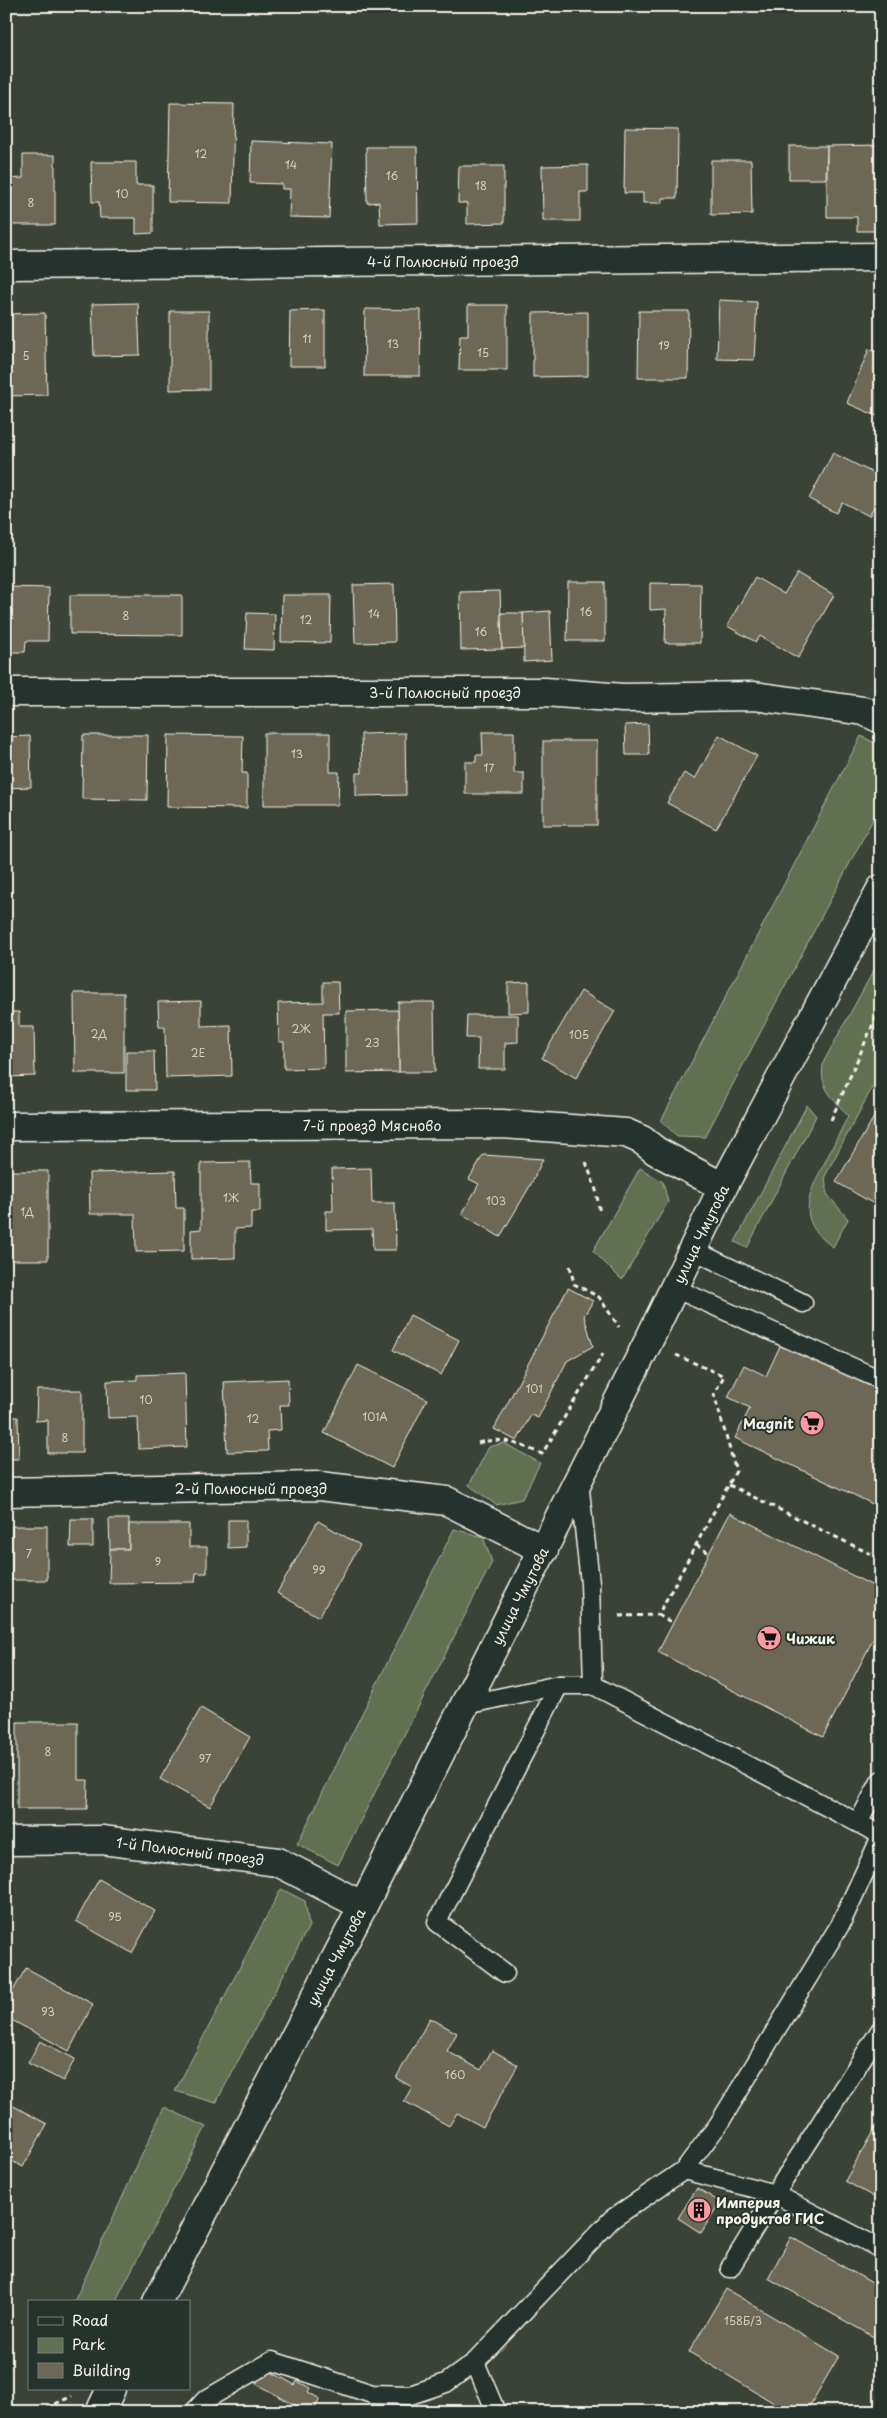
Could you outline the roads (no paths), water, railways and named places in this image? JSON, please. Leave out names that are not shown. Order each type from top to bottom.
[{"type":"street","name":"4-й Полюсный проезд","points":[[6,265],[881,257]]},
{"type":"street","name":"3-й Полюсный проезд","points":[[6,692],[545,692],[623,698],[754,696],[864,711],[881,719]]},
{"type":"street","name":"улица Чмутова","points":[[157,2300],[363,1906],[544,1550],[723,1187],[881,889]]},
{"type":"street","name":"7-й проезд Мясново","points":[[6,1126],[502,1124],[626,1133],[642,1140],[656,1151],[723,1187]]},
{"type":"street","name":"2-й Полюсный проезд","points":[[6,1492],[319,1486],[447,1501],[544,1550]]},
{"type":"street","name":"1-й Полюсный проезд","points":[[6,1841],[102,1840],[278,1862],[363,1906]]},
{"type":"street","points":[[100,2412],[111,2390]]},
{"type":"lane","points":[[693,1250],[803,1303]]},
{"type":"lane","points":[[674,1288],[881,1380]]},
{"type":"lane","points":[[579,1478],[590,1583],[593,1685]]},
{"type":"lane","points":[[505,1973],[437,1922],[560,1685]]},
{"type":"lane","points":[[194,2412],[205,2400],[272,2361],[372,2394],[410,2395],[446,2382],[475,2362],[612,2219],[684,2170],[718,2125],[840,1926],[881,1836],[593,1685],[560,1685],[465,1705]]},
{"type":"lane","points":[[858,1823],[881,1780]]},
{"type":"lane","points":[[730,2268],[881,2029]]},
{"type":"lane","points":[[684,2170],[775,2194],[881,2249]]},
{"type":"lane","points":[[475,2362],[496,2412]]},
{"type":"place","name":"Magnit","points":[[812,1423]]},
{"type":"place","name":"Чижик","points":[[769,1638]]},
{"type":"place","name":"Империя продуктов ГИС","points":[[699,2210]]}]
